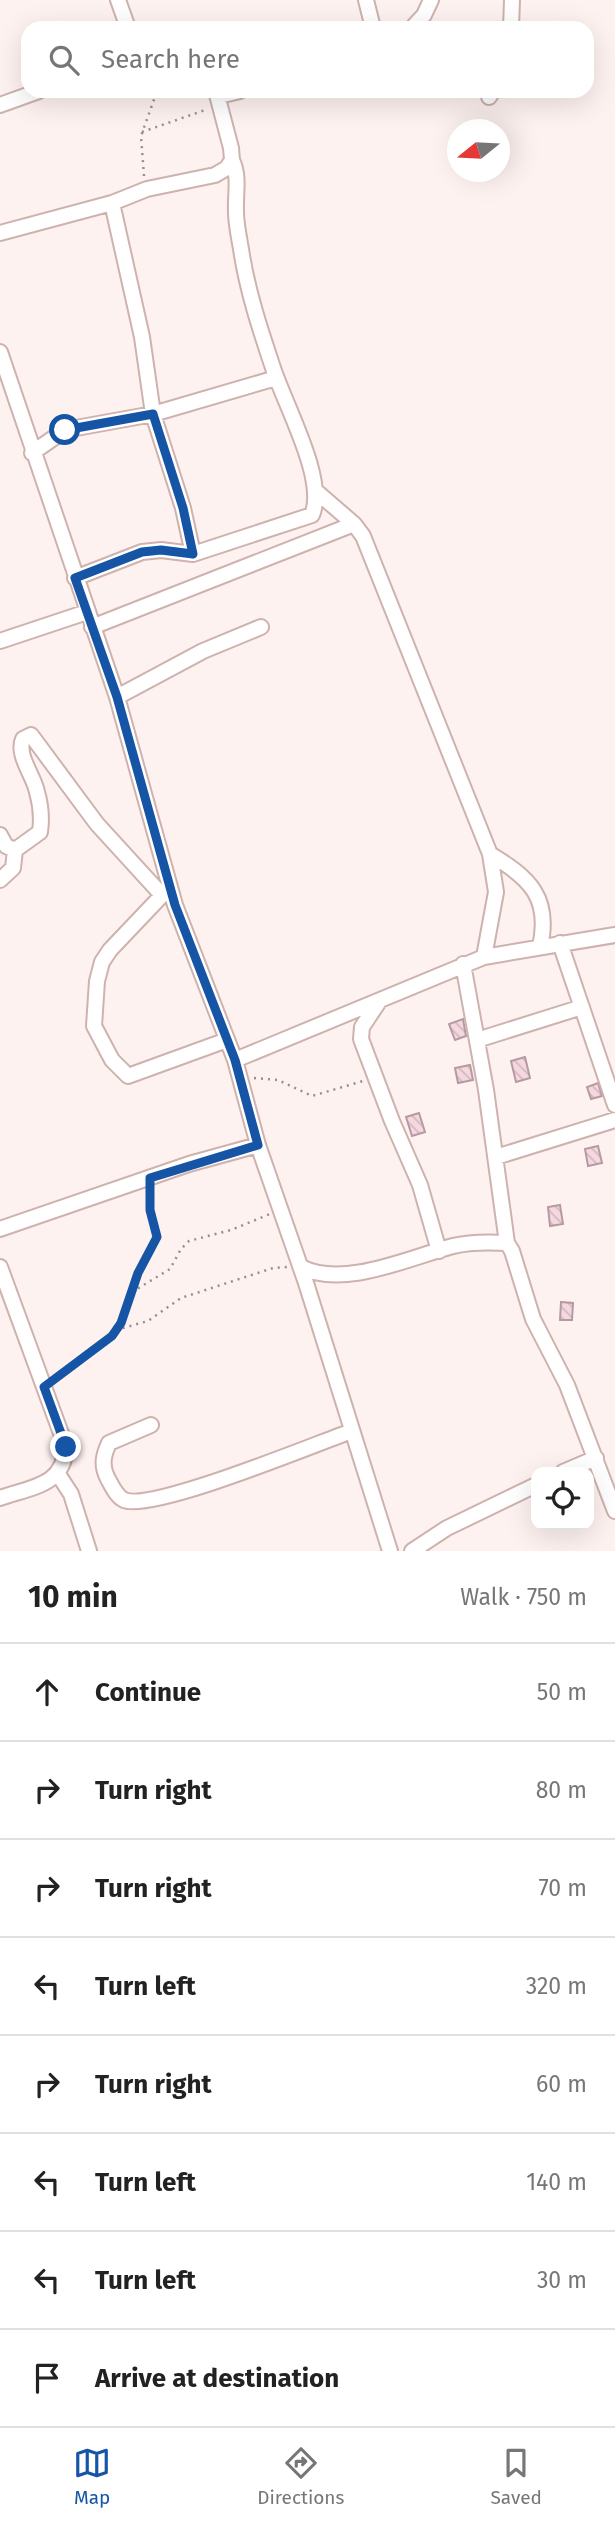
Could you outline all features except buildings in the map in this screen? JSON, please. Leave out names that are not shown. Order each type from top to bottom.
[{"type":"street","points":[[118,0],[126,21]]},
{"type":"street","points":[[366,0],[371,21]]},
{"type":"street","points":[[418,21],[431,0]]},
{"type":"street","points":[[511,21],[512,0]]},
{"type":"street","points":[[0,105],[21,97]]},
{"type":"street","points":[[218,98],[236,169],[236,215],[241,252],[254,308],[276,378],[317,492],[349,519],[363,536],[490,855],[496,892],[484,957]]},
{"type":"street","points":[[0,233],[112,202],[147,189],[215,174],[227,168],[232,160]]},
{"type":"street","points":[[112,202],[142,337],[153,414],[183,508],[193,554]]},
{"type":"street","points":[[0,352],[32,453],[117,697],[166,891],[235,1060],[258,1145],[301,1267],[390,1551]]},
{"type":"street","points":[[32,453],[65,430],[153,414],[276,378]]},
{"type":"street","points":[[312,515],[317,492]]},
{"type":"street","points":[[75,578],[142,552],[161,550],[193,554],[312,515],[349,519]]},
{"type":"street","points":[[0,641],[89,620],[349,519]]},
{"type":"street","points":[[117,697],[203,650],[261,627]]},
{"type":"street","points":[[0,880],[13,868],[15,850],[40,832],[42,818],[37,790],[21,749],[23,739],[31,735],[97,824],[166,891]]},
{"type":"street","points":[[0,835],[6,846],[15,850]]},
{"type":"street","points":[[490,855],[520,872],[535,890],[543,912],[544,928],[540,947]]},
{"type":"street","points":[[166,891],[102,962],[94,1026],[113,1060],[128,1076],[227,1040]]},
{"type":"street","points":[[235,1060],[484,957],[615,935]]},
{"type":"street","points":[[560,943],[615,1105]]},
{"type":"street","points":[[463,964],[496,1157],[507,1243],[513,1251],[533,1319],[567,1385],[615,1511]]},
{"type":"street","points":[[379,1001],[361,1032],[376,1080],[420,1185],[439,1251]]},
{"type":"street","points":[[477,1040],[582,1007]]},
{"type":"street","points":[[600,1060],[615,1057]]},
{"type":"street","points":[[496,1157],[615,1120]]},
{"type":"street","points":[[0,1229],[258,1145]]},
{"type":"street","points":[[301,1267],[313,1272],[361,1270],[406,1263],[454,1245],[507,1243]]},
{"type":"street","points":[[0,1267],[66,1447],[65,1462],[58,1474],[47,1482],[0,1497]]},
{"type":"street","points":[[151,1425],[109,1443],[102,1457],[104,1473],[124,1500],[138,1502],[162,1496],[256,1467],[352,1431]]},
{"type":"street","points":[[575,1467],[596,1458]]},
{"type":"street","points":[[58,1474],[71,1494],[89,1551]]},
{"type":"street","points":[[412,1551],[457,1523],[531,1487]]},
{"type":"path","points":[[147,189],[140,159],[142,132],[154,98]]},
{"type":"path","points":[[142,132],[216,98]]},
{"type":"path","points":[[240,1079],[278,1080],[312,1096],[351,1083],[376,1080]]},
{"type":"path","points":[[44,1387],[101,1347],[116,1330],[138,1273],[157,1237],[150,1210],[150,1178]]},
{"type":"path","points":[[132,1292],[170,1269],[181,1249],[189,1241],[231,1230],[281,1209]]},
{"type":"path","points":[[116,1330],[148,1321],[181,1298],[207,1289],[274,1268],[301,1267]]},
{"type":"route","points":[[65,430],[153,414],[190,533],[193,554],[161,550],[142,552],[75,578],[117,697],[175,905],[235,1060],[258,1145],[150,1178],[150,1210],[157,1237],[138,1273],[121,1323],[101,1347],[44,1387],[66,1447]]}]
